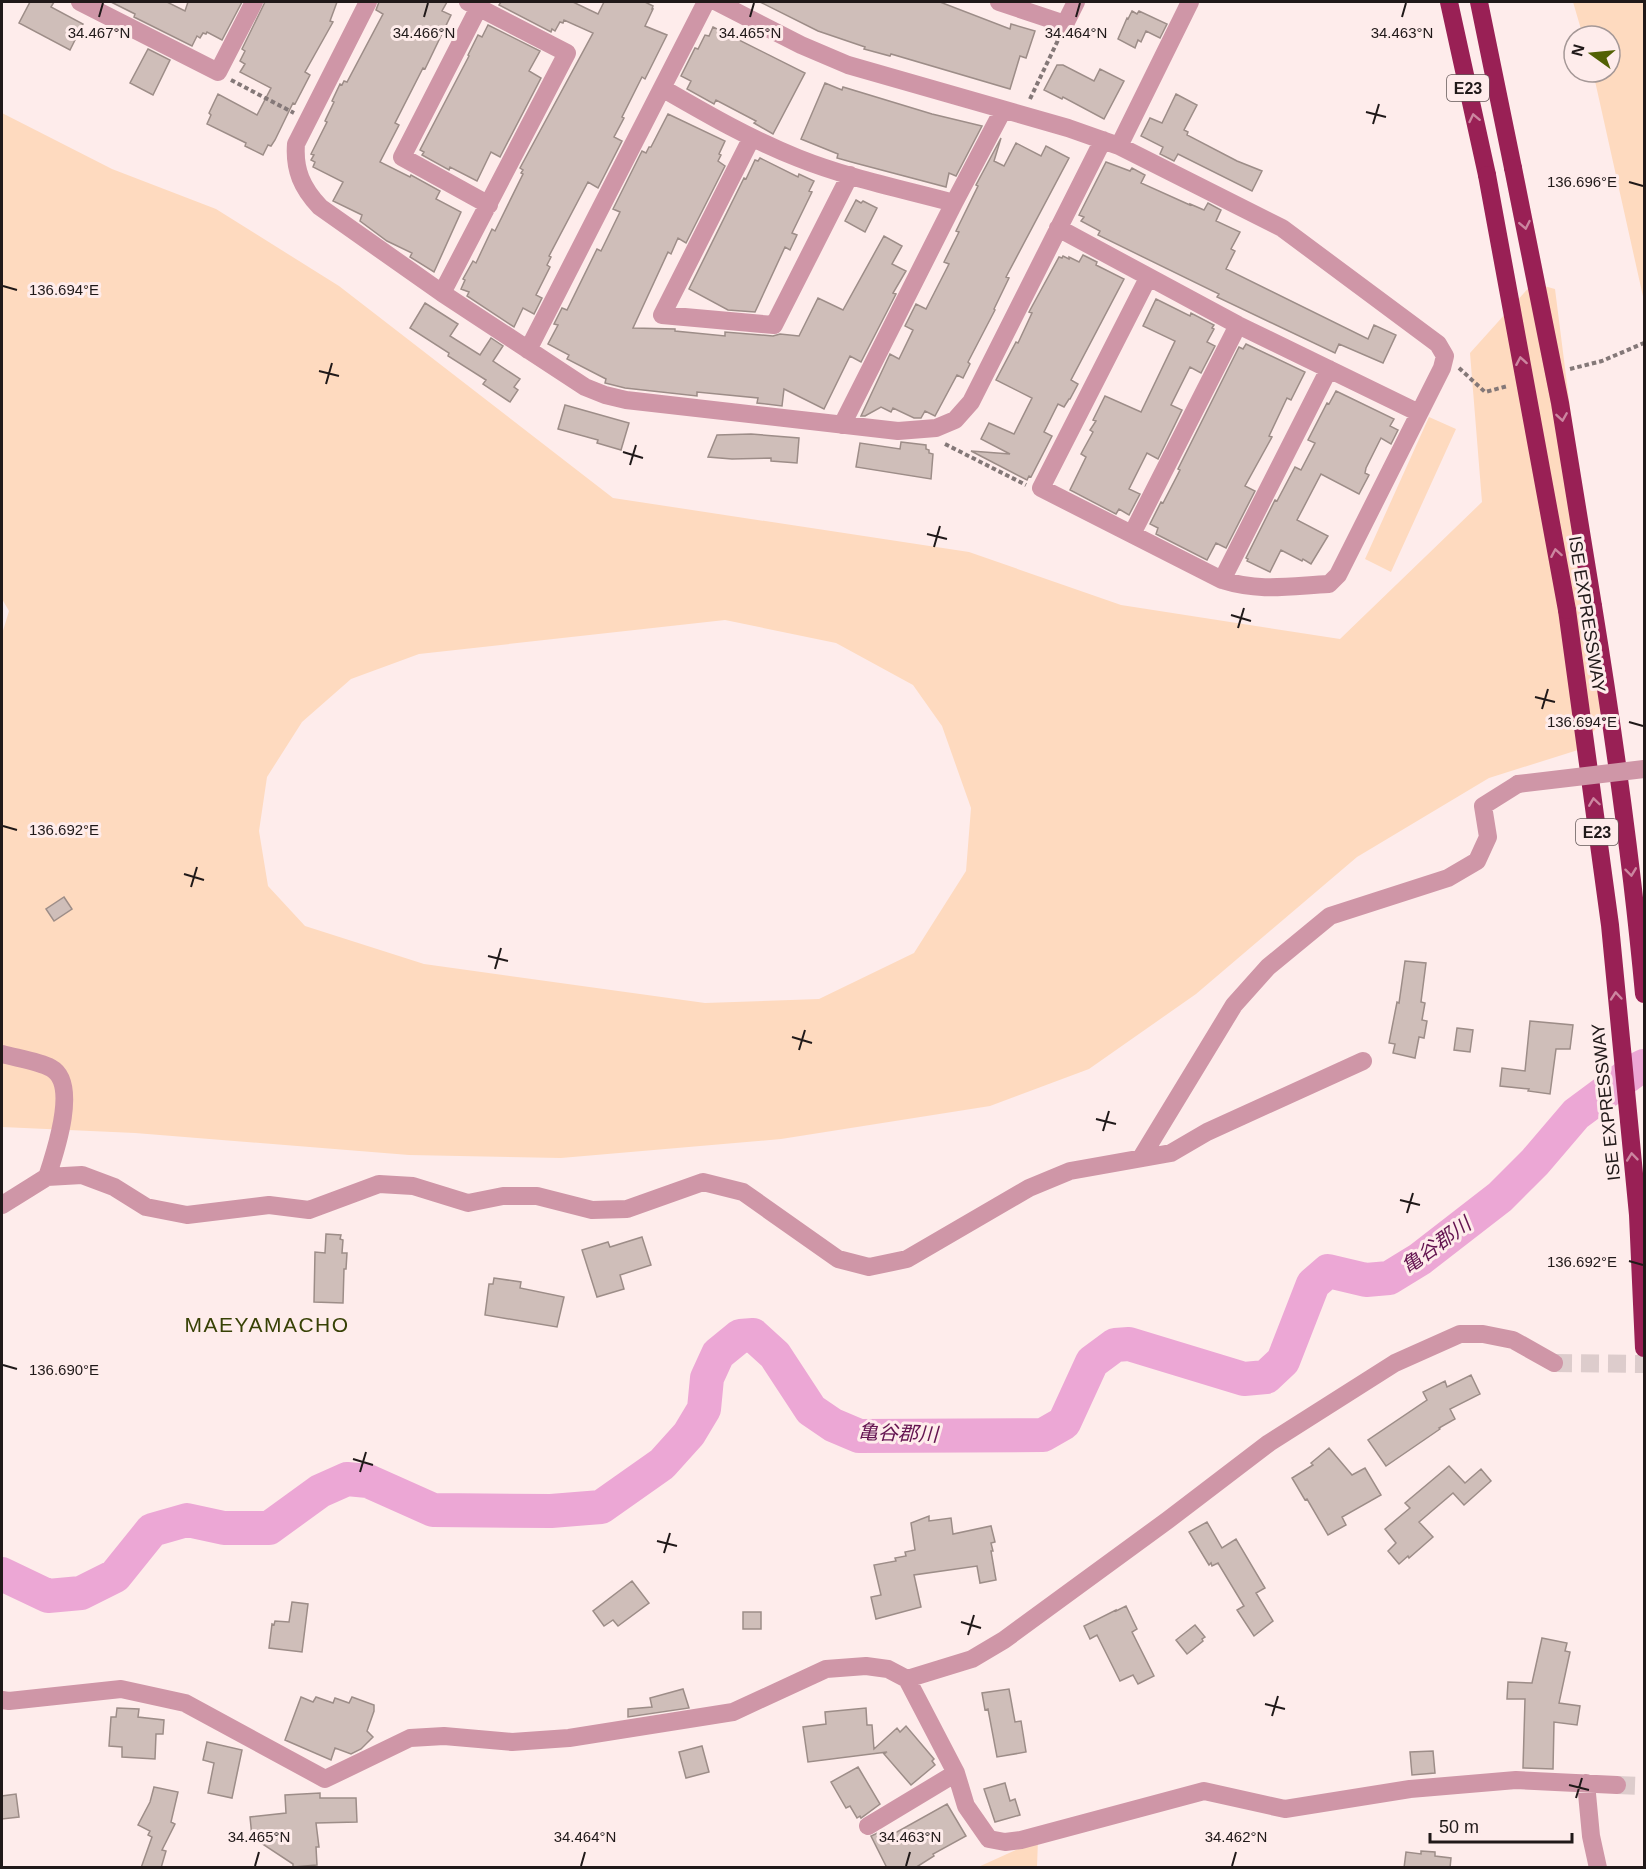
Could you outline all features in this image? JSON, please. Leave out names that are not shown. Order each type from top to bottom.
[{"type":"highway","name":"ISE EXPRESSWAY","points":[[1449,2],[1487,175],[1567,610],[1610,925],[1638,1215],[1644,1348]]},
{"type":"highway","name":"ISE EXPRESSWAY","points":[[1479,2],[1560,403],[1608,696],[1638,924],[1644,994]]},
{"type":"street","points":[[80,2],[218,72],[254,2]]},
{"type":"street","points":[[368,2],[306,120],[296,144],[294,161],[299,177],[307,193],[320,207],[442,293],[585,387],[615,398],[898,431],[936,428],[956,420],[971,402],[1058,228],[1111,143],[1190,2]]},
{"type":"street","points":[[528,350],[662,88],[717,2],[801,45],[840,62],[1111,143],[1282,228],[1438,344],[1445,356],[1442,368],[1338,575],[1329,584],[1266,588],[1244,586],[1222,579],[1041,488],[1148,278]]},
{"type":"street","points":[[999,2],[1065,24],[1076,2]]},
{"type":"street","points":[[442,293],[489,205],[567,53],[473,4],[402,157],[489,205]]},
{"type":"street","points":[[662,88],[751,139],[800,159],[850,175],[954,202]]},
{"type":"street","points":[[842,425],[1003,110]]},
{"type":"street","points":[[751,139],[662,315],[774,325],[850,175]]},
{"type":"street","points":[[1058,228],[1238,325],[1419,413]]},
{"type":"street","points":[[1132,534],[1238,325]]},
{"type":"street","points":[[1222,579],[1329,369]]},
{"type":"street","points":[[1141,1158],[1234,1005],[1268,967],[1330,916],[1448,878],[1477,861],[1488,837],[1483,806],[1518,784],[1644,769]]},
{"type":"street","points":[[2,1054],[51,1068],[62,1079],[64,1093],[60,1138],[47,1177]]},
{"type":"street","points":[[2,1205],[47,1177],[82,1175],[114,1186],[146,1207],[187,1215],[269,1205],[309,1209],[379,1184],[413,1186],[468,1203],[503,1196],[537,1197],[592,1210],[627,1209],[703,1182],[743,1192],[838,1259],[869,1267],[907,1259],[1029,1188],[1070,1171],[1171,1153],[1206,1131],[1363,1061]]},
{"type":"street","points":[[907,1679],[972,1659],[1004,1640],[1269,1443],[1395,1363],[1460,1334],[1484,1334],[1513,1341],[1554,1363]]},
{"type":"street","points":[[2,1700],[121,1689],[185,1702],[325,1779],[411,1738],[444,1736],[512,1742],[569,1738],[733,1712],[826,1670],[866,1666],[888,1669],[907,1679],[956,1773],[966,1806],[989,1839],[1005,1842],[1021,1840],[1204,1791],[1285,1809],[1422,1788],[1516,1780],[1617,1785]]},
{"type":"street","points":[[868,1826],[956,1773]]},
{"type":"street","points":[[1586,1783],[1591,1836],[1598,1868]]},
{"type":"path","points":[[1022,115],[1065,24]]},
{"type":"path","points":[[218,72],[306,120]]},
{"type":"path","points":[[936,428],[945,445],[1032,488],[1041,488]]},
{"type":"shaded area","points":[[1573,2],[1644,2],[1644,301],[1596,84],[1622,84],[1622,24],[1579,24]]},
{"type":"shaded area","points":[[2,113],[112,169],[216,209],[339,286],[613,498],[969,552],[1121,605],[1340,639],[1482,502],[1470,353],[1533,283],[1555,289],[1595,605],[1602,721],[1578,750],[1489,778],[1357,857],[1196,994],[1089,1069],[990,1106],[781,1139],[561,1158],[409,1155],[135,1133],[2,1127],[2,634],[9,611],[2,599]],"holes":[[[725,620],[836,643],[913,685],[942,726],[971,808],[966,871],[914,953],[819,999],[705,1003],[424,964],[305,926],[268,886],[259,831],[267,777],[302,722],[351,679],[419,654]]]},
{"type":"shaded area","points":[[1429,417],[1456,429],[1391,572],[1365,559]]},
{"type":"shaded area","points":[[1038,1840],[1037,1867],[976,1868]]},
{"type":"building","points":[[30,2],[54,2],[51,7],[83,24],[70,50],[19,23]]},
{"type":"building","points":[[111,2],[167,2],[185,11],[188,2],[242,2],[222,40],[207,32],[203,33],[200,38],[197,36],[192,46],[134,17],[135,14]]},
{"type":"building","points":[[265,2],[337,2],[330,21],[333,22],[305,72],[310,75],[275,140],[271,146],[268,145],[263,155],[245,146],[246,143],[207,124],[211,115],[209,113],[218,94],[257,115],[271,88],[240,72],[245,64],[240,61],[245,51],[242,49]]},
{"type":"building","points":[[379,2],[447,2],[442,11],[451,15],[395,123],[399,125],[380,162],[440,191],[436,199],[461,212],[434,272],[410,257],[412,253],[387,241],[360,221],[362,215],[333,201],[343,182],[313,167],[315,162],[311,160],[314,155],[311,154],[327,122],[325,121],[340,84],[347,82],[383,14],[376,10]]},
{"type":"building","points":[[501,2],[573,2],[598,14],[604,2],[645,2],[653,6],[653,9],[645,26],[667,35],[645,79],[642,77],[622,117],[624,118],[614,137],[622,141],[598,188],[588,182],[549,256],[551,257],[547,265],[550,267],[536,295],[542,298],[534,314],[523,308],[514,327],[467,296],[469,292],[461,289],[465,280],[463,279],[473,261],[476,263],[492,229],[495,231],[523,174],[520,168],[593,33],[564,20],[563,23],[560,22],[555,31],[552,29],[551,32],[499,5]]},
{"type":"building","points":[[760,2],[940,2],[1010,29],[1011,24],[1035,31],[1026,58],[1020,56],[1010,89],[891,54],[890,56],[864,49],[865,47],[818,31]]},
{"type":"building","points":[[1132,11],[1137,14],[1139,11],[1167,24],[1160,38],[1146,31],[1141,42],[1138,40],[1135,48],[1118,39]]},
{"type":"building","points":[[488,25],[540,51],[529,71],[541,78],[500,157],[491,152],[477,181],[450,167],[449,170],[422,155],[424,152],[420,150],[478,35],[482,37]]},
{"type":"building","points":[[713,27],[805,73],[773,134],[754,123],[756,121],[716,100],[714,104],[687,89],[691,81],[681,76],[695,48],[698,49],[705,35],[709,36]]},
{"type":"building","points":[[148,49],[170,60],[153,95],[130,83]]},
{"type":"building","points":[[1057,65],[1063,65],[1094,81],[1100,69],[1124,81],[1104,119],[1063,97],[1062,99],[1044,90]]},
{"type":"building","points":[[825,83],[842,90],[843,87],[932,114],[982,126],[956,176],[949,173],[946,187],[855,163],[837,158],[838,154],[801,139]]},
{"type":"building","points":[[1176,94],[1197,105],[1184,130],[1188,132],[1187,135],[1237,161],[1262,171],[1252,191],[1178,154],[1174,161],[1160,154],[1163,147],[1141,136],[1150,118],[1162,123]]},
{"type":"building","points":[[668,114],[725,141],[718,161],[725,166],[686,243],[678,238],[671,254],[668,252],[633,328],[675,329],[675,331],[725,336],[725,332],[799,336],[818,298],[843,310],[884,236],[902,246],[892,264],[906,271],[893,293],[896,294],[861,362],[850,356],[824,409],[784,389],[782,406],[757,403],[758,398],[697,392],[697,396],[625,388],[605,383],[606,379],[567,359],[569,355],[548,344],[558,325],[554,324],[562,308],[567,310],[597,249],[601,251],[620,212],[613,209],[642,151],[646,153],[651,147]]},
{"type":"building","points":[[1001,138],[994,161],[1004,166],[1016,143],[1041,156],[1046,146],[1069,158],[1006,277],[1009,278],[968,362],[970,364],[963,378],[957,375],[935,416],[925,411],[921,418],[914,418],[893,408],[891,412],[881,407],[861,416],[890,354],[899,359],[913,330],[905,326],[916,304],[926,309],[949,264],[944,262],[959,232],[956,231],[978,186],[976,185]]},
{"type":"building","points":[[760,158],[798,177],[799,174],[814,181],[809,191],[812,192],[792,233],[797,235],[790,250],[785,247],[755,312],[728,310],[689,289],[744,178],[746,179],[755,160],[758,161]]},
{"type":"building","points":[[1106,162],[1130,171],[1132,168],[1145,175],[1141,183],[1190,205],[1204,210],[1208,203],[1221,210],[1216,221],[1240,232],[1231,249],[1235,251],[1226,269],[1368,339],[1374,325],[1396,335],[1383,363],[1339,344],[1335,353],[1217,297],[1219,294],[1098,235],[1100,231],[1081,221],[1084,217],[1079,215]]},
{"type":"building","points":[[856,200],[877,208],[865,232],[845,221]]},
{"type":"building","points":[[1083,255],[1097,262],[1096,265],[1124,279],[1071,380],[1078,384],[1064,407],[1058,404],[1044,432],[1052,436],[1031,477],[1029,476],[1027,480],[971,451],[1010,454],[981,439],[989,423],[1014,434],[1032,398],[996,380],[1016,342],[1018,343],[1032,313],[1029,312],[1059,257],[1069,259],[1069,257],[1079,262]]},
{"type":"building","points":[[1156,299],[1214,325],[1207,342],[1215,346],[1201,373],[1190,367],[1171,405],[1182,410],[1158,459],[1147,453],[1129,489],[1140,494],[1129,515],[1119,509],[1116,514],[1070,490],[1086,457],[1081,454],[1093,432],[1090,430],[1096,421],[1093,420],[1105,396],[1141,412],[1175,341],[1143,326]]},
{"type":"building","points":[[425,303],[458,324],[450,336],[480,355],[491,338],[503,346],[493,361],[520,379],[514,387],[518,390],[510,402],[483,384],[486,380],[410,328]]},
{"type":"building","points":[[1246,344],[1305,372],[1291,400],[1287,398],[1269,436],[1272,437],[1245,486],[1255,491],[1226,548],[1216,543],[1207,560],[1156,534],[1158,528],[1150,524],[1180,470],[1178,469],[1239,347],[1243,349]]},
{"type":"building","points":[[1336,391],[1394,419],[1390,426],[1398,430],[1391,444],[1381,438],[1366,468],[1365,473],[1369,475],[1359,494],[1321,474],[1297,520],[1328,536],[1311,564],[1281,550],[1270,572],[1247,561],[1246,558],[1275,500],[1277,501],[1295,467],[1301,470],[1315,443],[1308,440],[1327,403],[1329,404]]},
{"type":"building","points":[[565,405],[629,423],[621,450],[597,443],[598,440],[558,429]]},
{"type":"building","points":[[751,434],[799,438],[797,463],[771,461],[771,458],[708,457],[717,435]]},
{"type":"building","points":[[901,442],[926,445],[929,453],[933,454],[931,479],[856,467],[860,443],[900,449]]},
{"type":"building","points":[[64,897],[72,909],[54,921],[46,909]]},
{"type":"building","points":[[1405,961],[1426,963],[1421,1002],[1425,1003],[1422,1020],[1427,1021],[1424,1038],[1419,1037],[1415,1058],[1393,1053],[1395,1044],[1389,1043],[1397,1002],[1399,1003]]},
{"type":"building","points":[[1530,1021],[1573,1025],[1570,1049],[1556,1049],[1550,1094],[1500,1086],[1502,1068],[1525,1071]]},
{"type":"building","points":[[1457,1028],[1473,1030],[1470,1052],[1454,1050]]},
{"type":"building","points":[[326,1234],[341,1235],[342,1253],[347,1253],[343,1303],[314,1302],[315,1252],[325,1253]]},
{"type":"building","points":[[642,1237],[651,1265],[620,1275],[624,1289],[597,1297],[582,1250],[608,1242],[610,1247]]},
{"type":"building","points":[[494,1278],[521,1282],[520,1288],[564,1297],[557,1327],[485,1315],[489,1284],[493,1284]]},
{"type":"building","points":[[1471,1375],[1480,1394],[1450,1409],[1455,1419],[1386,1466],[1368,1440],[1427,1400],[1423,1392],[1445,1381],[1447,1387]]},
{"type":"building","points":[[1329,1448],[1352,1475],[1365,1468],[1381,1495],[1342,1517],[1346,1525],[1328,1535],[1292,1478],[1313,1465],[1311,1463]]},
{"type":"building","points":[[1449,1466],[1465,1483],[1481,1469],[1491,1481],[1464,1505],[1453,1493],[1419,1522],[1433,1537],[1399,1564],[1388,1551],[1396,1543],[1385,1529],[1410,1508],[1405,1503]]},
{"type":"building","points":[[929,1516],[929,1521],[951,1518],[953,1534],[991,1526],[995,1542],[991,1543],[993,1551],[991,1551],[996,1580],[980,1583],[977,1566],[914,1575],[921,1607],[876,1619],[871,1597],[881,1595],[874,1565],[896,1561],[895,1558],[906,1556],[905,1552],[915,1550],[911,1523]]},
{"type":"building","points":[[1207,1522],[1222,1548],[1236,1539],[1265,1588],[1256,1593],[1273,1621],[1254,1636],[1237,1610],[1244,1606],[1218,1563],[1209,1565],[1189,1532]]},
{"type":"building","points":[[632,1581],[649,1603],[618,1626],[613,1620],[604,1626],[593,1611]]},
{"type":"building","points":[[292,1602],[308,1604],[302,1652],[269,1648],[272,1624],[274,1625],[275,1621],[289,1622]]},
{"type":"building","points":[[1126,1606],[1137,1629],[1132,1632],[1154,1676],[1138,1684],[1133,1675],[1120,1681],[1097,1635],[1090,1639],[1084,1626]]},
{"type":"building","points":[[743,1612],[761,1612],[761,1629],[743,1629]]},
{"type":"building","points":[[1195,1625],[1205,1637],[1187,1654],[1176,1640]]},
{"type":"building","points":[[1542,1638],[1567,1643],[1565,1651],[1570,1652],[1559,1703],[1580,1706],[1577,1725],[1554,1722],[1553,1769],[1523,1768],[1525,1699],[1507,1699],[1508,1682],[1532,1683]]},
{"type":"building","points":[[683,1689],[689,1708],[628,1717],[628,1709],[652,1707],[650,1698]]},
{"type":"building","points":[[1009,1689],[1015,1722],[1021,1721],[1026,1752],[997,1757],[988,1709],[985,1710],[982,1693]]},
{"type":"building","points":[[301,1697],[313,1702],[316,1697],[333,1703],[335,1698],[349,1703],[352,1697],[374,1705],[367,1731],[373,1737],[361,1749],[351,1754],[335,1748],[331,1760],[285,1740]]},
{"type":"building","points":[[117,1708],[139,1709],[138,1717],[164,1720],[163,1734],[156,1734],[155,1759],[122,1757],[122,1747],[109,1746],[111,1717],[116,1717]]},
{"type":"building","points":[[866,1708],[867,1725],[872,1725],[874,1749],[897,1728],[900,1732],[906,1726],[934,1759],[932,1761],[935,1765],[911,1785],[884,1754],[887,1752],[808,1762],[803,1727],[826,1724],[825,1712]]},
{"type":"building","points":[[207,1742],[242,1750],[232,1798],[208,1793],[214,1763],[203,1760]]},
{"type":"building","points":[[702,1746],[709,1772],[686,1778],[679,1752]]},
{"type":"building","points":[[1433,1751],[1435,1773],[1412,1775],[1410,1752]]},
{"type":"building","points":[[858,1767],[880,1804],[861,1818],[860,1816],[857,1818],[850,1806],[846,1808],[831,1782]]},
{"type":"building","points":[[1005,1783],[1010,1801],[1015,1799],[1020,1815],[995,1822],[984,1789]]},
{"type":"building","points":[[154,1787],[178,1792],[171,1822],[175,1824],[162,1850],[166,1851],[161,1868],[141,1868],[152,1837],[148,1835],[150,1831],[138,1825],[150,1802]]},
{"type":"building","points":[[320,1793],[320,1798],[356,1798],[357,1822],[316,1823],[319,1847],[316,1847],[317,1865],[293,1867],[293,1864],[252,1837],[250,1817],[286,1813],[285,1795]]},
{"type":"building","points":[[16,1794],[19,1817],[2,1819],[2,1796]]},
{"type":"building","points":[[947,1804],[966,1836],[933,1854],[934,1856],[915,1868],[887,1868],[871,1836],[884,1830],[888,1837]]},
{"type":"building","points":[[1421,1851],[1435,1852],[1435,1856],[1451,1858],[1450,1868],[1404,1868],[1406,1852],[1421,1854]]},
{"type":"waterway","name":"亀谷郡川","points":[[2,1574],[48,1596],[81,1593],[115,1576],[152,1530],[187,1520],[224,1528],[269,1528],[320,1491],[347,1479],[368,1481],[433,1510],[551,1511],[601,1507],[662,1464],[689,1434],[704,1409],[707,1378],[718,1354],[740,1336],[753,1335],[775,1355],[811,1410],[833,1425],[859,1436],[1043,1435],[1064,1423],[1092,1362],[1115,1345],[1129,1344],[1244,1379],[1266,1377],[1283,1361],[1313,1284],[1328,1271],[1366,1280],[1389,1278],[1420,1259],[1500,1197],[1535,1162],[1576,1114],[1644,1066]]},
{"type":"tunnel","points":[[1554,1363],[1644,1364]]},
{"type":"tunnel","points":[[1617,1785],[1644,1786]]},
{"type":"district","name":"MAEYAMACHO","points":[[267,1324]]}]
